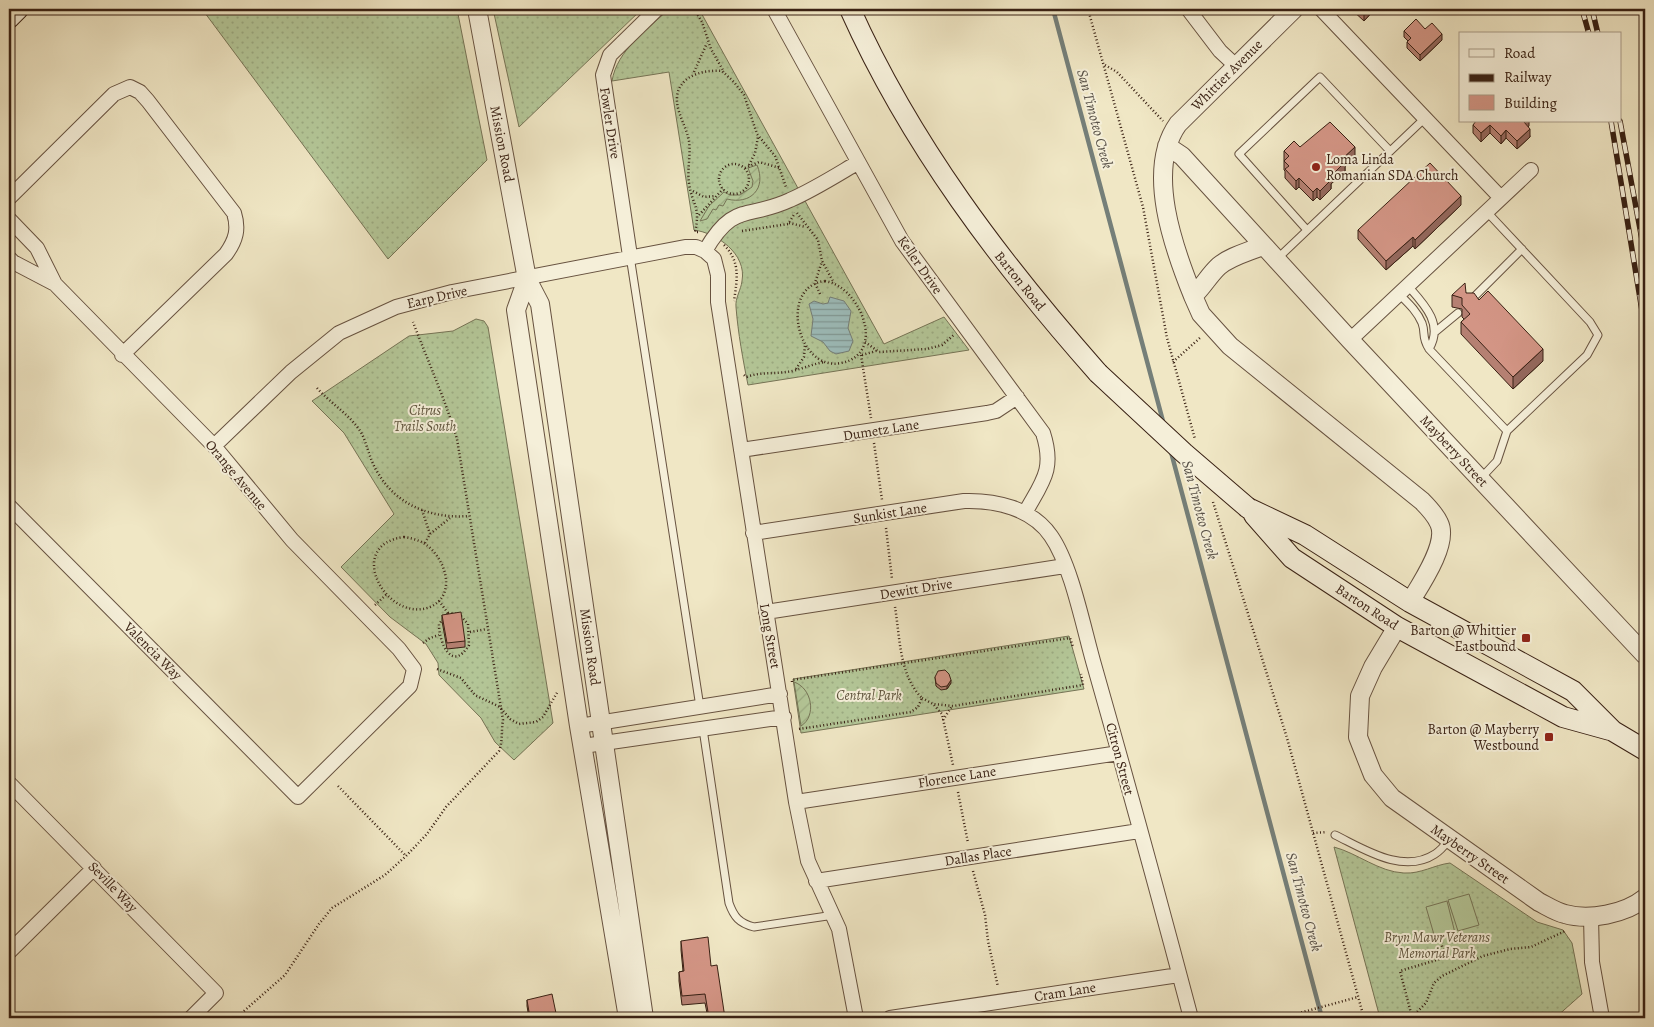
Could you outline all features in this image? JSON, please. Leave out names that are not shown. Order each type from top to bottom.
[{"type":"main road","points":[[9,18],[18,9]]},
{"type":"main road","name":"Barton Road","points":[[850,9],[900,107],[942,177],[994,250],[1098,373],[1184,453],[1248,508],[1292,558],[1397,627],[1563,717],[1613,731]]},
{"type":"main road","name":"Barton Road","points":[[1248,508],[1305,535],[1410,602],[1573,691],[1613,731],[1645,750]]},
{"type":"street","name":"Mission Road","points":[[476,9],[527,279],[540,304],[644,1018]]},
{"type":"street","name":"Fowler Drive","points":[[630,256],[603,75],[610,55],[656,9]]},
{"type":"street","name":"Keller Drive","points":[[774,9],[857,163],[902,241],[1043,433],[1049,451],[1045,476],[1025,513]]},
{"type":"street","points":[[1188,9],[1215,44],[1235,65]]},
{"type":"street","name":"Whittier Avenue","points":[[1170,138],[1235,65],[1294,9]]},
{"type":"street","points":[[1321,9],[1501,198]]},
{"type":"street","points":[[9,198],[114,94],[130,87],[140,92],[148,101],[234,213],[237,235],[226,254],[122,355]]},
{"type":"street","points":[[1170,138],[1164,188],[1167,214],[1177,255],[1201,314],[1230,346],[1422,501],[1439,523],[1442,535],[1439,548],[1410,602]]},
{"type":"street","name":"Mayberry Street","points":[[1170,138],[1182,156],[1262,246],[1645,655]]},
{"type":"street","points":[[705,251],[717,232],[734,217],[748,211],[783,203],[857,163]]},
{"type":"street","points":[[1350,340],[1531,170]]},
{"type":"street","name":"Orange Avenue","points":[[9,219],[37,248],[55,284],[122,355],[214,446],[292,540],[399,649],[414,668],[410,686],[298,797]]},
{"type":"street","points":[[1193,296],[1206,284],[1218,267],[1228,260],[1262,246]]},
{"type":"street","name":"Earp Drive","points":[[214,446],[291,372],[339,333],[396,307],[452,292],[527,279],[630,256],[685,247],[696,247],[705,251]]},
{"type":"street","name":"Long Street","points":[[705,251],[714,259],[716,266],[718,302],[796,802],[808,861],[834,915],[852,987],[856,1018]]},
{"type":"street","name":"Orange Avenue","points":[[9,258],[13,262],[55,284]]},
{"type":"street","name":"Mission Road","points":[[527,279],[516,310],[579,726],[628,1018]]},
{"type":"street","name":"Dumetz Lane","points":[[741,450],[987,413],[996,411],[1017,397]]},
{"type":"street","name":"Sunkist Lane","points":[[753,534],[964,501],[985,500],[1025,513]]},
{"type":"street","name":"Valencia Way","points":[[9,506],[298,797]]},
{"type":"street","name":"Citron Street","points":[[1025,513],[1050,534],[1065,566],[1119,753],[1191,1018]]},
{"type":"street","name":"Dewitt Drive","points":[[766,612],[1065,566]]},
{"type":"street","name":"Mayberry Street","points":[[1397,627],[1373,667],[1360,696],[1358,737],[1373,775],[1392,798],[1539,902],[1565,914],[1591,922],[1619,912],[1645,898]]},
{"type":"street","points":[[579,726],[780,694]]},
{"type":"street","points":[[700,707],[703,729]]},
{"type":"street","points":[[583,746],[784,717]]},
{"type":"street","name":"Florence Lane","points":[[796,802],[1119,753]]},
{"type":"street","name":"Seville Way","points":[[9,783],[216,993],[191,1018]]},
{"type":"street","name":"Dallas Place","points":[[816,881],[1140,831]]},
{"type":"street","points":[[9,952],[94,868]]},
{"type":"street","points":[[1591,922],[1592,962],[1602,1018]]},
{"type":"street","name":"Cram Lane","points":[[890,1018],[1179,974]]},
{"type":"lane","points":[[1307,230],[1239,154],[1320,77],[1390,151]]},
{"type":"lane","points":[[1276,260],[1425,118]]},
{"type":"lane","points":[[1480,479],[1497,460],[1507,430],[1587,355],[1598,335],[1590,322],[1487,212]]},
{"type":"lane","points":[[1470,301],[1522,249]]},
{"type":"lane","points":[[630,256],[700,707]]},
{"type":"lane","points":[[1403,290],[1422,324],[1423,339],[1429,349],[1507,430]]},
{"type":"lane","points":[[1403,290],[1433,318],[1434,340],[1429,349]]},
{"type":"lane","points":[[1435,332],[1458,313]]},
{"type":"lane","points":[[703,729],[730,903],[734,917],[742,924],[754,927],[834,915]]},
{"type":"lane","points":[[1335,835],[1394,861],[1418,862],[1435,854],[1449,840]]},
{"type":"path","points":[[694,9],[702,22],[708,42],[725,73]]},
{"type":"path","points":[[1088,9],[1143,207],[1173,362],[1197,445]]},
{"type":"path","points":[[692,74],[708,42]]},
{"type":"path","points":[[1105,65],[1117,72],[1170,138]]},
{"type":"path","points":[[758,135],[755,153],[747,167],[749,183],[745,190],[738,194],[730,193],[723,189],[719,182],[719,174],[723,168],[730,164],[747,167],[759,162],[780,168]]},
{"type":"path","points":[[699,215],[723,189]]},
{"type":"path","points":[[691,190],[704,197],[717,195]]},
{"type":"path","points":[[789,223],[796,210]]},
{"type":"path","points":[[735,233],[789,223],[807,227]]},
{"type":"path","points":[[822,261],[815,283],[804,293],[799,307],[798,326],[805,343],[818,358],[831,364],[849,362],[858,356],[877,351],[932,349],[942,345],[958,332]]},
{"type":"path","points":[[815,283],[833,282],[851,297],[861,313],[867,331],[865,342],[858,356]]},
{"type":"path","points":[[815,283],[820,294]]},
{"type":"path","points":[[236,1018],[285,975],[332,908],[385,875],[406,856],[427,834],[446,807],[499,751],[502,742],[503,720],[457,439],[447,407],[413,322]]},
{"type":"path","points":[[1173,362],[1181,358],[1211,327]]},
{"type":"path","points":[[865,342],[877,351]]},
{"type":"path","points":[[796,370],[804,357],[805,343]]},
{"type":"path","points":[[317,388],[352,420],[362,434],[378,474],[404,502],[422,510],[450,518],[469,516]]},
{"type":"path","points":[[1212,500],[1286,738],[1358,997],[1366,1018],[1379,1016],[1412,1017],[1426,1004],[1434,983],[1442,976],[1483,956],[1510,949],[1531,947],[1569,929],[1591,922]]},
{"type":"path","points":[[422,510],[430,534]]},
{"type":"path","points":[[425,543],[430,534],[450,518]]},
{"type":"path","points":[[404,537],[425,543],[445,570],[447,581],[445,592],[438,602],[429,607],[419,609],[407,607],[386,594],[374,570],[377,550],[384,542],[393,538],[404,537]]},
{"type":"path","points":[[375,605],[386,594]]},
{"type":"path","points":[[438,602],[448,613],[459,614],[470,632],[469,645],[465,651],[456,656],[446,652],[440,635],[439,624],[448,613]]},
{"type":"path","points":[[470,632],[487,629]]},
{"type":"path","points":[[423,643],[430,638],[440,635]]},
{"type":"path","points":[[791,680],[1070,638]]},
{"type":"path","points":[[903,664],[910,682],[922,698],[933,704],[953,706],[1084,685]]},
{"type":"path","points":[[437,669],[455,674],[461,678],[475,695],[500,707],[510,719],[519,724],[536,722],[548,710],[561,687]]},
{"type":"path","points":[[799,729],[914,711],[922,698]]},
{"type":"path","points":[[943,720],[953,706]]},
{"type":"path","points":[[338,786],[406,856]]},
{"type":"path","points":[[1412,1017],[1400,972],[1443,958],[1445,955],[1439,937]]},
{"type":"path","points":[[1281,1018],[1358,997]]},
{"type":"green space","points":[[202,9],[457,9],[487,160],[388,259]]},
{"type":"green space","points":[[493,9],[642,9],[519,127]]},
{"type":"green space","points":[[669,9],[699,9],[884,344],[944,317],[969,350],[748,385],[739,337],[736,307],[741,284],[742,271],[740,262],[729,246],[721,240],[712,235],[694,230],[669,72],[612,81],[615,70],[626,50]]},
{"type":"green space","points":[[757,165],[760,181],[754,193],[743,200],[727,199],[723,206],[719,205],[716,210],[713,209],[707,219],[700,221],[709,206],[724,192],[730,195],[740,195],[752,187],[753,181],[748,168]]},
{"type":"green space","name":"Citrus Trails South","points":[[476,319],[484,321],[488,327],[553,723],[514,760],[495,742],[481,718],[439,675],[438,663],[426,644],[390,617],[341,567],[394,514],[344,433],[312,401],[409,336],[453,331]]},
{"type":"green space","name":"Central Park","points":[[1069,636],[1084,689],[801,733],[793,679]]},
{"type":"green space","points":[[794,682],[805,690],[810,702],[809,716],[801,726]]},
{"type":"green space","name":"Bryn Mawr Veterans Memorial Park","points":[[1334,847],[1395,872],[1410,873],[1450,863],[1537,922],[1563,930],[1572,943],[1582,994],[1555,1018],[1380,1018]]},
{"type":"green space","points":[[1469,894],[1479,925],[1458,931],[1448,900]]},
{"type":"green space","points":[[1447,901],[1455,933],[1435,938],[1426,907]]},
{"type":"water","points":[[830,297],[844,301],[851,311],[848,328],[853,341],[849,351],[836,354],[830,351],[823,342],[811,336],[813,319],[809,304],[814,301],[823,304],[828,303]]},
{"type":"building","points":[[1358,9],[1370,9],[1364,15]]},
{"type":"building","points":[[1416,19],[1425,29],[1432,23],[1442,34],[1420,55],[1407,42],[1411,38],[1404,31]]},
{"type":"building","name":"Loma Linda Romanian SDA Church","points":[[1330,122],[1355,147],[1342,159],[1345,162],[1329,178],[1331,180],[1320,191],[1317,188],[1313,192],[1299,178],[1296,181],[1285,169],[1289,166],[1284,161],[1289,156],[1284,151],[1294,141],[1300,147]]},
{"type":"building","points":[[1475,122],[1524,122],[1530,129],[1517,141],[1506,130],[1501,136],[1490,125],[1481,133],[1473,125]]},
{"type":"building","points":[[1430,163],[1461,196],[1415,240],[1413,237],[1386,261],[1358,230]]},
{"type":"building","points":[[1465,283],[1466,293],[1474,293],[1479,300],[1488,291],[1543,349],[1513,377],[1461,322],[1470,314],[1462,305],[1462,298],[1452,295]]},
{"type":"building","points":[[461,612],[465,641],[447,643],[442,615]]},
{"type":"building","points":[[945,670],[951,680],[947,686],[941,687],[936,683],[935,677],[938,671]]},
{"type":"building","points":[[708,937],[711,966],[717,965],[725,1018],[709,1018],[705,994],[682,996],[679,972],[684,971],[681,941]]},
{"type":"building","points":[[552,994],[557,1018],[530,1018],[527,1000]]},
{"type":"waterway","name":"San Timoteo Creek","points":[[1053,9],[1164,425]]},
{"type":"waterway","name":"San Timoteo Creek","points":[[1171,452],[1322,1018]]},
{"type":"railway","points":[[1582,9],[1588,32]]},
{"type":"railway","points":[[1592,9],[1598,32]]},
{"type":"railway","points":[[1611,122],[1645,329]]},
{"type":"railway","points":[[1620,122],[1645,256]]},
{"type":"place","name":"Loma Linda Romanian SDA Church","points":[[1316,167]]},
{"type":"place","name":"Barton @ Whittier Eastbound","points":[[1526,638]]},
{"type":"place","name":"Barton @ Mayberry Westbound","points":[[1549,737]]}]
